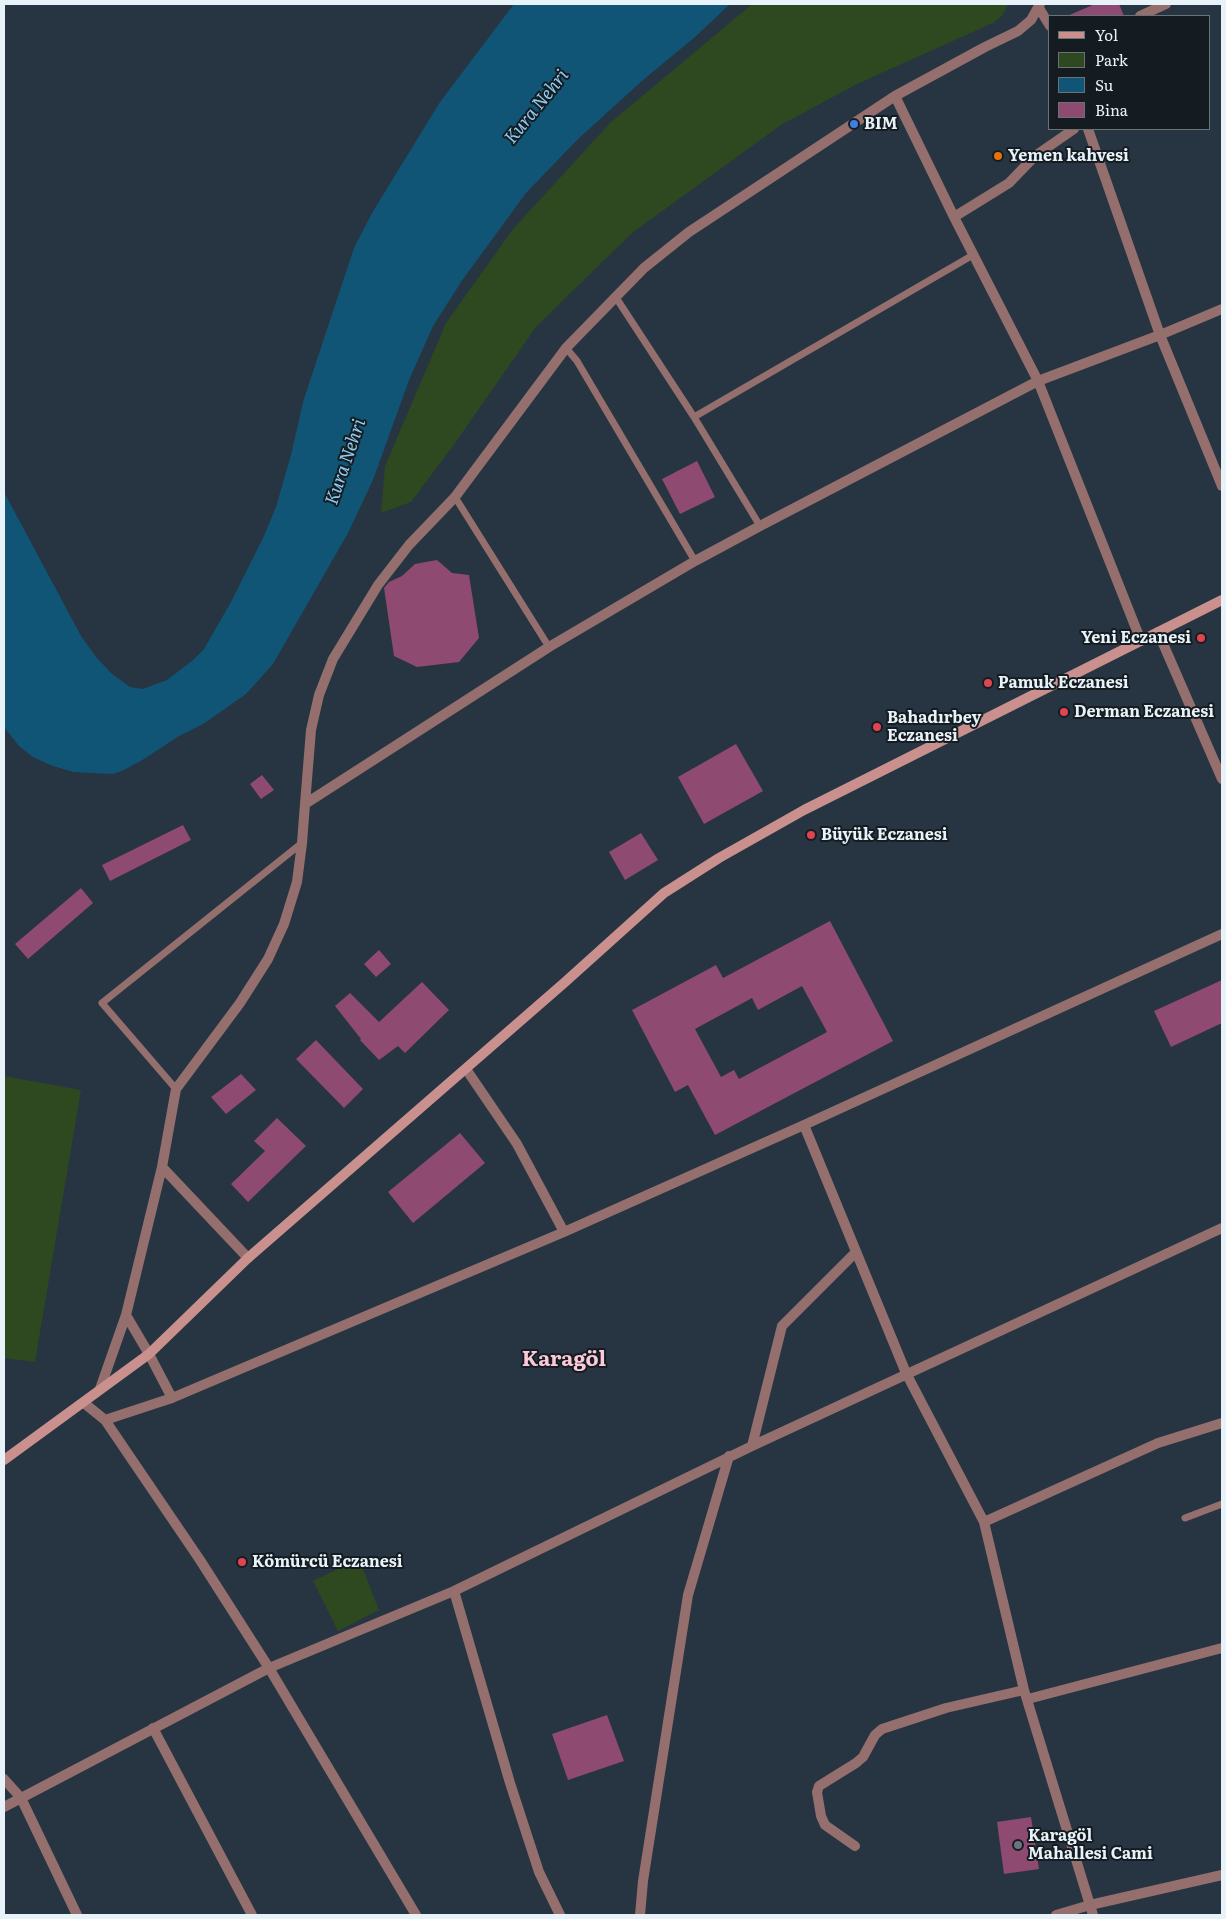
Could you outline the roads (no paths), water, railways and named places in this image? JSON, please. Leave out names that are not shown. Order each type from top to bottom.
[{"type":"main road","points":[[4,1460],[150,1354],[248,1258],[466,1069],[664,893],[719,858],[804,810],[1222,600]]},
{"type":"street","points":[[1142,15],[1166,4]]},
{"type":"street","points":[[100,1389],[126,1315],[162,1167],[176,1089],[240,1002],[268,959],[284,924],[297,882],[311,730],[319,696],[333,659],[378,585],[409,545],[455,497],[566,348],[644,268],[689,232],[895,96],[985,46],[1018,30],[1030,20],[1039,6],[1048,22]]},
{"type":"street","points":[[895,96],[973,255],[1038,381],[1141,641]]},
{"type":"street","points":[[954,217],[1009,183],[1035,156],[1073,130]]},
{"type":"street","points":[[1088,130],[1160,336],[1222,486]]},
{"type":"street","points":[[305,804],[549,647],[760,526],[1038,381],[1160,336],[1222,309]]},
{"type":"street","points":[[1158,632],[1222,779]]},
{"type":"street","points":[[105,1420],[172,1398],[564,1232],[804,1125],[1222,934]]},
{"type":"street","points":[[466,1069],[517,1144],[564,1232]]},
{"type":"street","points":[[804,1125],[906,1373],[984,1522],[1026,1694],[1092,1910]]},
{"type":"street","points":[[162,1167],[248,1258]]},
{"type":"street","points":[[4,1807],[269,1668],[454,1591],[730,1456],[1222,1228]]},
{"type":"street","points":[[752,1446],[782,1326],[856,1252]]},
{"type":"street","points":[[126,1315],[150,1354],[172,1398]]},
{"type":"street","points":[[84,1402],[105,1420],[200,1560],[269,1668],[416,1915]]},
{"type":"street","points":[[984,1522],[1158,1443],[1222,1423]]},
{"type":"street","points":[[640,1915],[643,1881],[688,1596],[730,1456]]},
{"type":"street","points":[[454,1591],[513,1792],[539,1872],[560,1915]]},
{"type":"street","points":[[855,1846],[825,1825],[821,1816],[817,1792],[819,1786],[863,1757],[875,1735],[882,1730],[946,1708],[1026,1694],[1222,1648]]},
{"type":"street","points":[[153,1728],[252,1915]]},
{"type":"street","points":[[4,1779],[21,1798],[77,1915]]},
{"type":"street","points":[[1056,1915],[1092,1910],[1222,1875]]},
{"type":"lane","points":[[694,417],[973,255]]},
{"type":"lane","points":[[615,296],[694,417],[760,526]]},
{"type":"lane","points":[[566,348],[577,361],[696,561]]},
{"type":"lane","points":[[455,497],[549,647]]},
{"type":"lane","points":[[176,1089],[102,1003],[302,843]]},
{"type":"lane","points":[[1185,1518],[1222,1504]]},
{"type":"water","name":"Kura Nehri","points":[[514,4],[730,4],[578,139],[526,193],[461,282],[433,326],[409,380],[373,480],[348,533],[273,664],[246,694],[203,724],[179,736],[144,759],[113,774],[73,772],[50,765],[33,757],[19,746],[4,727],[4,492],[81,636],[96,657],[112,674],[130,687],[143,689],[167,680],[193,660],[204,649],[231,602],[264,536],[276,507],[291,455],[303,402],[354,248],[372,213],[440,102]]},
{"type":"place","name":"BIM","points":[[854,124]]},
{"type":"place","name":"Yemen kahvesi","points":[[998,156]]},
{"type":"place","name":"Yeni Eczanesi","points":[[1201,638]]},
{"type":"place","name":"Pamuk Eczanesi","points":[[988,683]]},
{"type":"place","name":"Derman Eczanesi","points":[[1064,712]]},
{"type":"place","name":"Bahadırbey Eczanesi","points":[[877,727]]},
{"type":"place","name":"Büyük Eczanesi","points":[[811,835]]},
{"type":"place","name":"Kömürcü Eczanesi","points":[[242,1562]]},
{"type":"place","name":"Karagöl Mahallesi Cami","points":[[1018,1845]]},
{"type":"district","name":"Karagöl","points":[[564,1360]]}]
